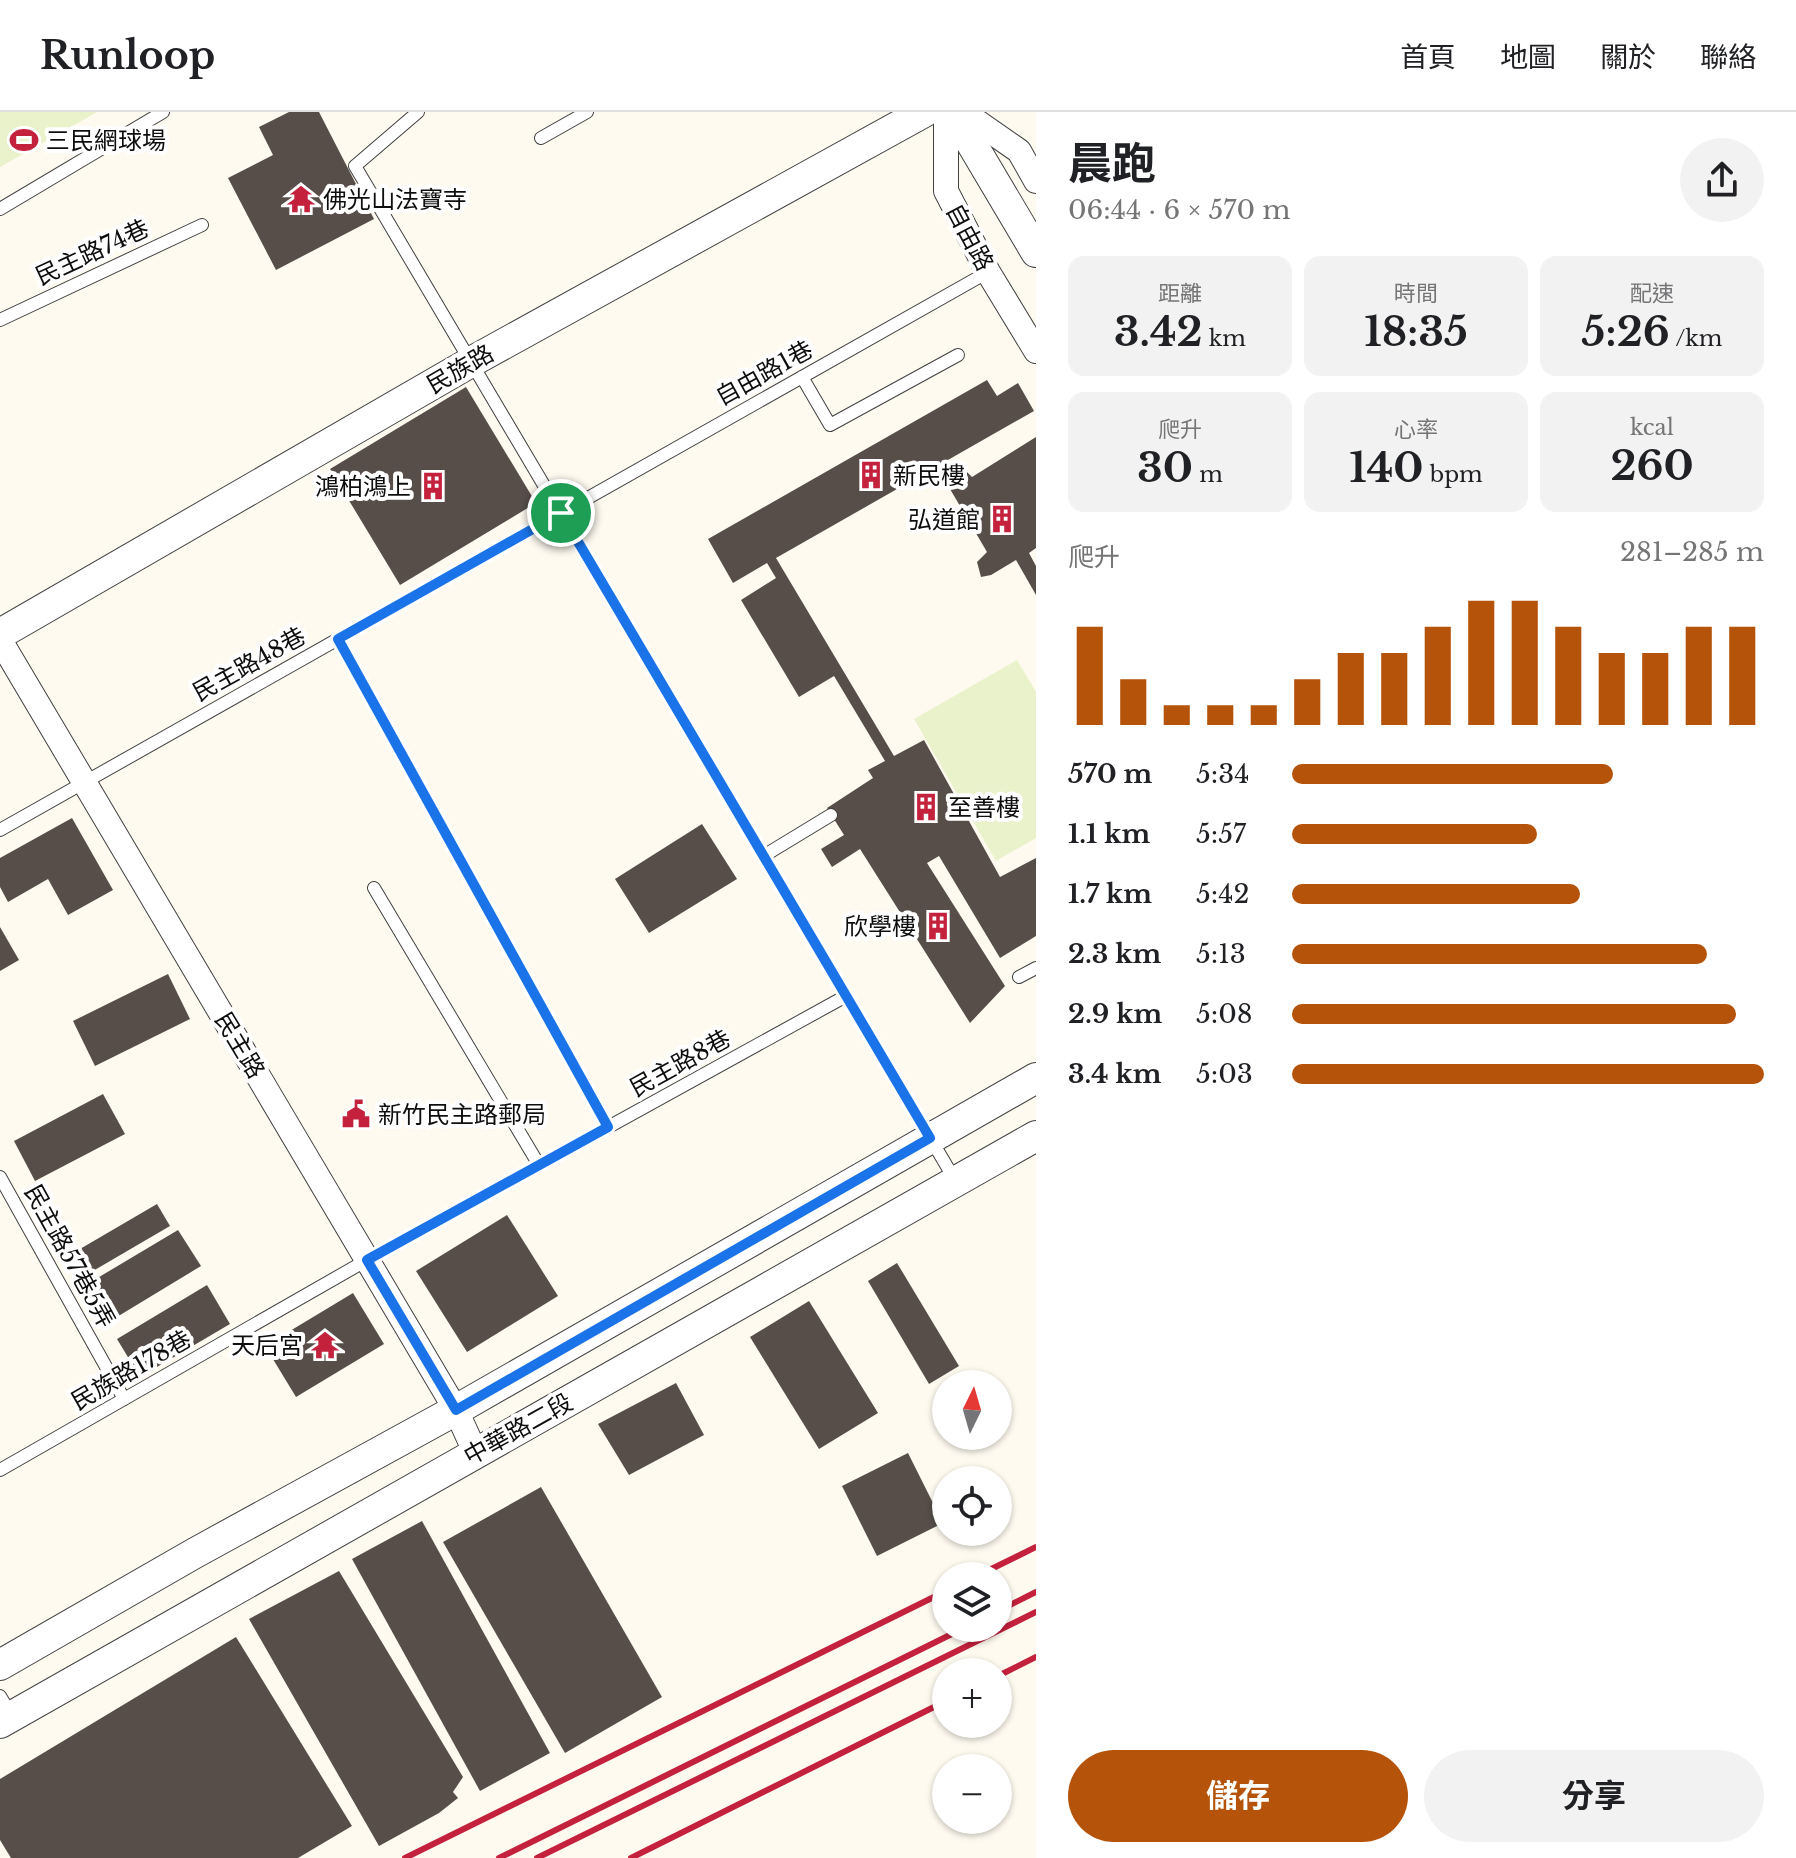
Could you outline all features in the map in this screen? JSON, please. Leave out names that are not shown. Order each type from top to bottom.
[{"type":"street","name":"民族路","points":[[0,637],[471,362],[924,112]]},
{"type":"street","name":"自由路","points":[[946,112],[946,191],[988,272],[1036,351]]},
{"type":"street","points":[[953,112],[1036,252]]},
{"type":"street","points":[[963,112],[1019,151],[1036,181]]},
{"type":"street","name":"民主路","points":[[0,637],[456,1410],[475,1452]]},
{"type":"street","name":"中華路二段","points":[[0,1665],[195,1553],[456,1410],[1036,1078]]},
{"type":"street","name":"中華路二段","points":[[4,1712],[957,1183],[1036,1136]]},
{"type":"lane","points":[[0,209],[163,112]]},
{"type":"lane","points":[[418,112],[355,166],[957,1183]]},
{"type":"lane","points":[[541,138],[587,112]]},
{"type":"lane","name":"民主路74巷","points":[[0,320],[202,225]]},
{"type":"lane","name":"自由路1巷","points":[[561,513],[988,272]]},
{"type":"lane","points":[[802,377],[830,425],[958,355]]},
{"type":"lane","name":"民主路48巷","points":[[0,830],[561,513]]},
{"type":"lane","points":[[338,639],[608,1127]]},
{"type":"lane","points":[[765,855],[831,815]]},
{"type":"lane","points":[[374,888],[539,1165]]},
{"type":"lane","points":[[1019,977],[1036,968]]},
{"type":"lane","name":"民主路8巷","points":[[367,1260],[846,996]]},
{"type":"lane","name":"民主路57巷5弄","points":[[0,1177],[124,1399]]},
{"type":"lane","name":"民族路178巷","points":[[0,1470],[367,1260]]},
{"type":"green space","name":"三民網球場","points":[[0,112],[97,112],[0,167]]},
{"type":"green space","points":[[1017,660],[1036,692],[1036,838],[996,861],[914,719]]},
{"type":"building","name":"佛光山法寶寺","points":[[289,112],[319,112],[374,219],[276,270],[228,178],[273,155],[259,127]]},
{"type":"building","points":[[987,380],[997,396],[1018,383],[1034,411],[776,558],[894,756],[924,740],[1000,877],[1036,858],[1036,936],[1000,958],[939,856],[927,863],[1005,986],[970,1023],[860,849],[832,867],[821,849],[844,835],[827,808],[873,778],[868,770],[885,761],[834,676],[799,697],[741,600],[776,578],[767,563],[733,583],[708,539]]},
{"type":"building","name":"鴻柏鴻上","points":[[466,387],[536,503],[400,585],[330,469]]},
{"type":"building","name":"弘道館","points":[[1036,437],[1036,548],[1029,553],[1036,566],[1036,595],[1016,560],[991,575],[981,577],[977,562],[987,552],[950,489],[952,474],[965,470],[972,477]]},
{"type":"building","points":[[72,818],[113,890],[68,915],[48,879],[8,902],[0,887],[0,858]]},
{"type":"building","points":[[702,824],[737,879],[649,933],[615,879]]},
{"type":"building","points":[[0,927],[19,960],[0,971]]},
{"type":"building","points":[[168,974],[190,1019],[95,1066],[73,1021]]},
{"type":"building","points":[[103,1094],[125,1134],[35,1181],[14,1141]]},
{"type":"building","points":[[157,1204],[170,1226],[81,1278],[68,1256]]},
{"type":"building","points":[[507,1215],[558,1296],[467,1352],[416,1271]]},
{"type":"building","points":[[178,1230],[201,1266],[107,1323],[84,1286]]},
{"type":"building","points":[[897,1263],[959,1366],[952,1370],[932,1370],[932,1382],[929,1384],[868,1281]]},
{"type":"building","points":[[207,1285],[230,1324],[140,1377],[117,1339]]},
{"type":"building","name":"天后宮","points":[[353,1293],[384,1344],[296,1397],[265,1346]]},
{"type":"building","points":[[809,1301],[878,1413],[819,1449],[750,1337]]},
{"type":"building","points":[[676,1383],[704,1435],[629,1475],[598,1424]]},
{"type":"building","points":[[908,1453],[932,1501],[932,1528],[877,1556],[842,1486]]},
{"type":"building","points":[[541,1487],[662,1697],[565,1753],[443,1542]]},
{"type":"building","points":[[422,1521],[550,1753],[480,1791],[352,1559]]},
{"type":"building","points":[[339,1571],[463,1777],[453,1792],[458,1798],[439,1813],[379,1846],[249,1619]]},
{"type":"building","points":[[236,1637],[352,1826],[298,1858],[11,1858],[0,1840],[0,1779]]},
{"type":"railway","points":[[1005,1562],[1036,1547]]},
{"type":"railway","points":[[1012,1604],[1036,1592]]},
{"type":"railway","points":[[405,1858],[932,1598]]},
{"type":"railway","points":[[537,1858],[1036,1612]]},
{"type":"railway","points":[[499,1858],[936,1642]]},
{"type":"railway","points":[[1012,1669],[1036,1657]]},
{"type":"railway","points":[[631,1858],[932,1708]]},
{"type":"place","name":"三民網球場","points":[[24,140]]},
{"type":"place","name":"佛光山法寶寺","points":[[301,199]]},
{"type":"place","name":"新民樓","points":[[871,475]]},
{"type":"place","name":"鴻柏鴻上","points":[[433,486]]},
{"type":"place","name":"弘道館","points":[[1002,519]]},
{"type":"place","name":"至善樓","points":[[926,807]]},
{"type":"place","name":"欣學樓","points":[[938,926]]},
{"type":"place","name":"新竹民主路郵局","points":[[356,1114]]},
{"type":"place","name":"天后宮","points":[[325,1345]]},
{"type":"route","points":[[561,513],[930,1138],[456,1410],[367,1260],[608,1127],[338,639],[561,513]]}]
